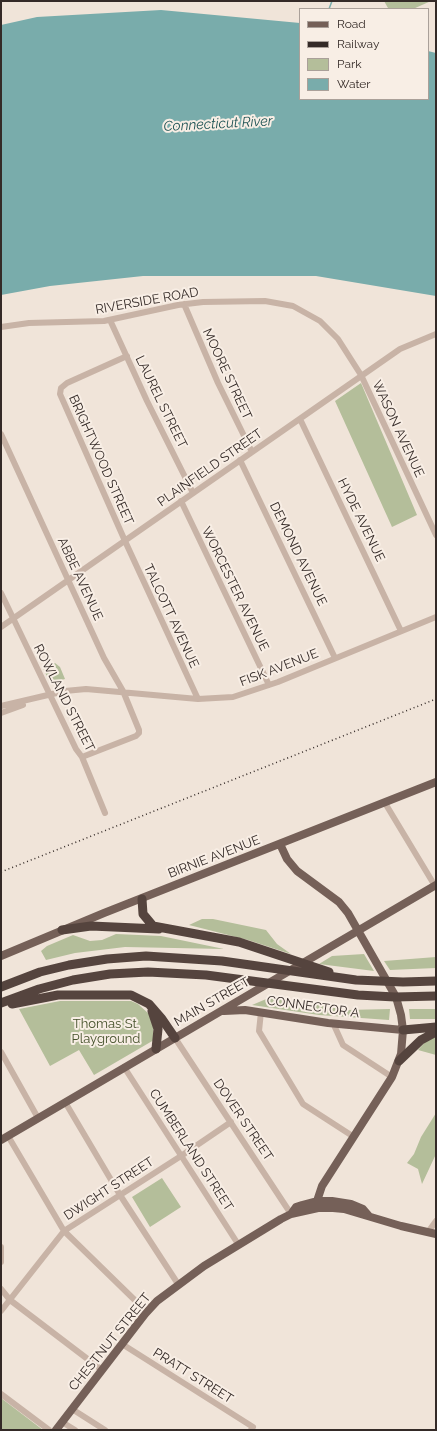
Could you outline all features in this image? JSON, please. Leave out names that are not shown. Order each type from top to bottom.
[{"type":"highway","points":[[142,899],[142,912],[150,923],[158,928],[191,932],[239,942],[316,972]]},
{"type":"highway","points":[[62,930],[91,926],[191,932]]},
{"type":"highway","points":[[1,987],[57,968],[120,958],[184,958],[316,972],[369,981],[436,981]]},
{"type":"highway","points":[[1,1003],[54,984],[110,974],[167,972],[376,996],[436,996]]},
{"type":"highway","points":[[1,1007],[51,996],[93,994],[131,995],[142,999],[151,1006],[175,1038]]},
{"type":"highway","points":[[151,1006],[158,1026],[156,1049]]},
{"type":"highway","points":[[403,1030],[436,1027]]},
{"type":"highway","points":[[399,1061],[421,1040],[436,1032]]},
{"type":"main road","name":"BIRNIE AVENUE","points":[[1,956],[62,930],[436,782]]},
{"type":"main road","points":[[280,844],[286,857],[295,869],[342,905],[359,930],[396,998],[401,1015],[403,1030],[399,1061],[392,1077],[322,1186],[318,1204]]},
{"type":"main road","name":"MAIN STREET","points":[[4,1138],[435,886]]},
{"type":"main road","name":"CONNECTOR A","points":[[219,1012],[242,1010],[333,1023],[403,1030]]},
{"type":"main road","name":"CHESTNUT STREET","points":[[56,1430],[147,1312],[178,1284],[272,1223],[318,1204],[432,1233]]},
{"type":"street","name":"RIVERSIDE ROAD","points":[[1,328],[29,323],[110,320],[184,304],[252,301],[278,302],[293,306],[320,321],[333,334],[361,375]]},
{"type":"street","name":"MOORE STREET","points":[[184,304],[218,383],[252,452]]},
{"type":"street","name":"LAUREL STREET","points":[[110,320],[193,493]]},
{"type":"street","name":"PLAINFIELD STREET","points":[[1,627],[361,375],[400,349],[436,334]]},
{"type":"street","name":"BRIGHTWOOD STREET","points":[[125,541],[61,398],[60,391],[67,383],[127,356]]},
{"type":"street","name":"WASON AVENUE","points":[[361,375],[436,536]]},
{"type":"street","name":"HYDE AVENUE","points":[[300,419],[401,630]]},
{"type":"street","name":"ABBE AVENUE","points":[[1,434],[104,658],[123,691],[138,727],[139,733],[119,744],[82,757]]},
{"type":"street","name":"DEMOND AVENUE","points":[[240,460],[336,658]]},
{"type":"street","name":"WORCESTER AVENUE","points":[[181,501],[269,686]]},
{"type":"street","name":"TALCOTT AVENUE","points":[[125,541],[198,699]]},
{"type":"street","name":"ROWLAND STREET","points":[[1,593],[76,749],[82,757],[105,814]]},
{"type":"street","name":"FISK AVENUE","points":[[1,706],[86,689],[123,691],[198,699],[233,697],[269,686],[401,630],[436,617]]},
{"type":"street","name":"FISK AVENUE","points":[[1,713],[50,695]]},
{"type":"street","points":[[385,802],[435,886]]},
{"type":"street","points":[[261,1012],[259,1031],[304,1104],[354,1137]]},
{"type":"street","points":[[333,1023],[344,1045],[392,1077]]},
{"type":"street","name":"DOVER STREET","points":[[175,1038],[292,1214]]},
{"type":"street","points":[[1,1052],[38,1118]]},
{"type":"street","name":"CUMBERLAND STREET","points":[[124,1068],[238,1244]]},
{"type":"street","points":[[65,1102],[120,1195],[178,1284]]},
{"type":"street","name":"DWIGHT STREET","points":[[1,1311],[64,1231],[231,1122]]},
{"type":"street","points":[[4,1138],[64,1231],[147,1312]]},
{"type":"street","points":[[432,1233],[436,1221]]},
{"type":"street","points":[[1,1247],[1,1262]]},
{"type":"street","points":[[1,1289],[10,1300],[102,1370]]},
{"type":"street","name":"PRATT STREET","points":[[122,1344],[252,1428]]},
{"type":"street","points":[[1,1394],[49,1430]]},
{"type":"street","points":[[72,1409],[105,1430]]},
{"type":"street","points":[[62,1422],[75,1430]]},
{"type":"green space","points":[[384,1],[431,1],[415,8],[388,8]]},
{"type":"green space","points":[[361,383],[417,515],[392,527],[335,401]]},
{"type":"green space","points":[[55,663],[60,667],[65,679],[50,683],[43,668]]},
{"type":"green space","points":[[202,919],[213,919],[266,930],[277,944],[291,954],[248,940],[189,925]]},
{"type":"green space","points":[[116,934],[161,936],[224,949],[125,947],[75,953],[46,960],[41,951],[47,946],[73,935],[90,941],[102,940]]},
{"type":"green space","points":[[364,954],[374,971],[319,964],[332,956]]},
{"type":"green space","points":[[436,957],[436,968],[390,970],[384,961]]},
{"type":"green space","points":[[271,997],[347,1010],[390,1009],[389,1020],[319,1015],[252,1005]]},
{"type":"green space","name":"Thomas St. Playground","points":[[60,1001],[131,1001],[138,1004],[149,1014],[153,1022],[154,1040],[94,1075],[79,1050],[50,1066],[19,1009]]},
{"type":"green space","points":[[409,1009],[436,1009],[436,1019],[410,1019]]},
{"type":"green space","points":[[436,1037],[436,1055],[418,1050],[427,1040]]},
{"type":"green space","points":[[436,1113],[436,1154],[422,1184],[418,1169],[407,1163],[414,1154],[421,1137]]},
{"type":"green space","points":[[162,1178],[181,1207],[150,1227],[132,1197]]},
{"type":"green space","points":[[1,1398],[43,1430],[1,1430]]},
{"type":"water","name":"Connecticut River","points":[[161,10],[299,23],[299,100],[429,100],[429,51],[436,53],[436,296],[316,276],[143,276],[50,286],[1,295],[1,25],[37,17]]},
{"type":"waterway","points":[[329,8],[332,1]]},
{"type":"railway","points":[[1,872],[436,699]]}]
